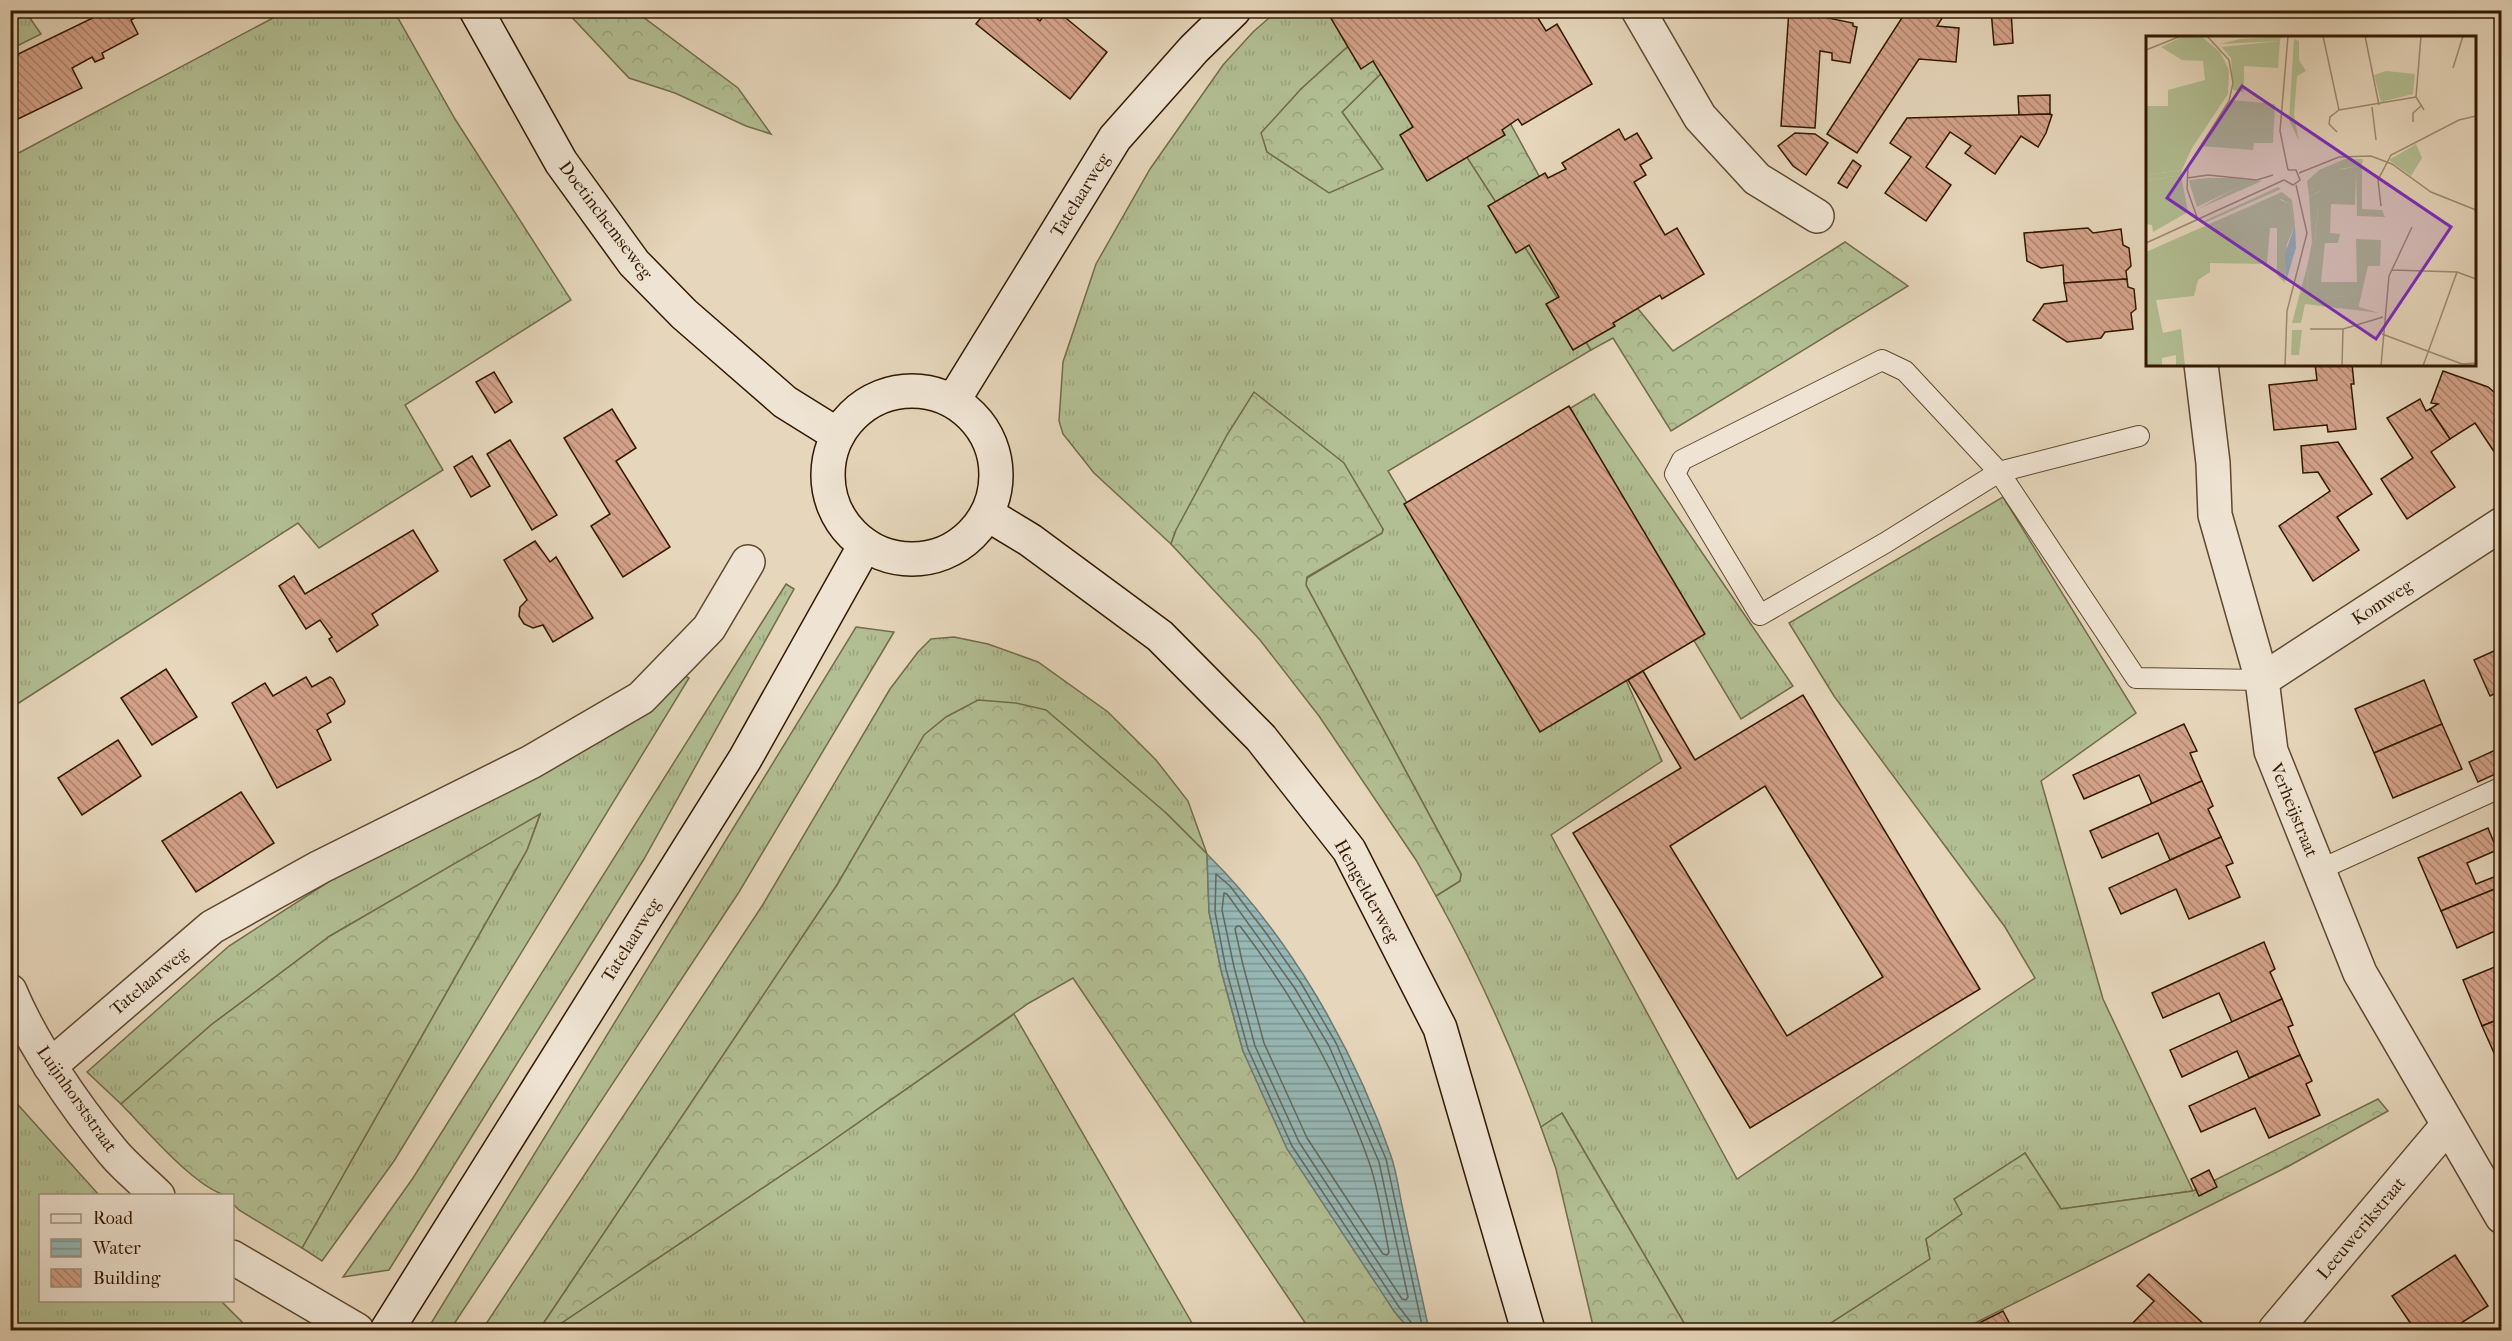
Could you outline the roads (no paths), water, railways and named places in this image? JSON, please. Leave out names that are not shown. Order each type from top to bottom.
[{"type":"street","name":"Doetinchemseweg","points":[[476,10],[561,162],[634,263],[684,314],[785,402],[838,435]]},
{"type":"street","name":"Tatelaarweg","points":[[953,401],[1115,138],[1194,49],[1234,10]]},
{"type":"street","points":[[1638,10],[1700,117],[1757,179],[1817,216]]},
{"type":"street","name":"Verheijstraat","points":[[2201,366],[2213,463],[2215,515],[2262,680],[2271,751],[2360,973],[2502,1217]]},
{"type":"street","points":[[910,391],[931,393],[953,401],[978,421],[993,450],[996,483],[987,514],[970,536],[954,547],[946,552],[919,559],[890,556],[865,545],[847,528],[834,507],[828,483],[830,458],[838,435],[851,417],[868,404],[888,394],[910,391]]},
{"type":"street","name":"Hengelderweg","points":[[987,514],[1030,540],[1160,636],[1261,738],[1349,850],[1440,1028],[1528,1330]]},
{"type":"street","name":"Komweg","points":[[2262,680],[2502,524]]},
{"type":"street","name":"Tatelaarweg","points":[[387,1330],[745,759],[865,545]]},
{"type":"street","name":"Tatelaarweg","points":[[50,1066],[212,927],[320,867],[531,762],[641,698],[709,628],[748,562]]},
{"type":"street","name":"Luijnhorststraat","points":[[10,991],[19,1012],[50,1066],[112,1151],[157,1194]]},
{"type":"street","name":"Leeuwerikstraat","points":[[2275,1330],[2447,1126]]},
{"type":"street","points":[[234,1258],[357,1330]]},
{"type":"lane","points":[[2139,436],[1999,472],[1885,543],[1760,615],[1675,474],[1682,460],[1882,360],[1905,371],[1999,472],[2136,678],[2262,680]]},
{"type":"lane","points":[[2319,870],[2502,787]]},
{"type":"water","points":[[1207,854],[1265,920],[1291,956],[1338,1034],[1358,1074],[1393,1162],[1429,1330],[1410,1330],[1394,1311],[1287,1149],[1243,1051],[1221,970],[1209,912]]}]
